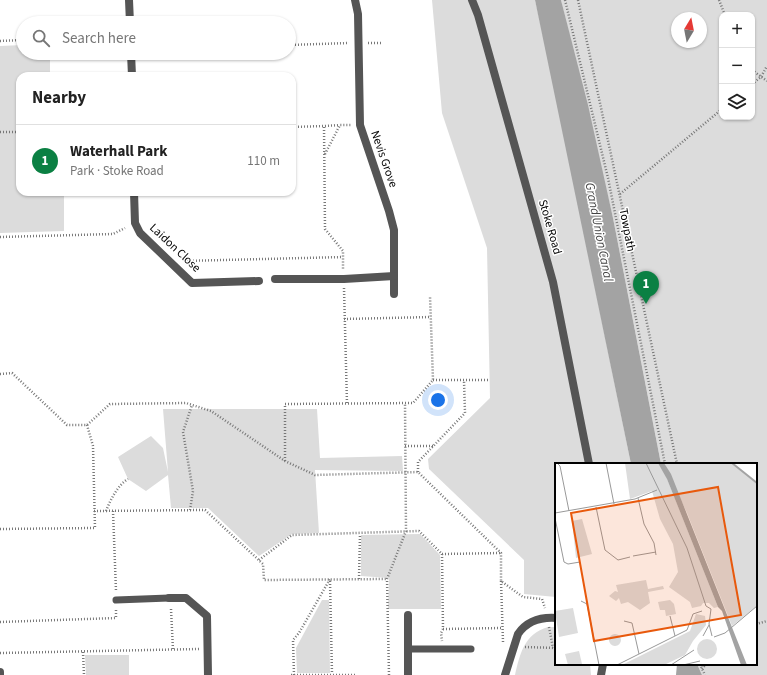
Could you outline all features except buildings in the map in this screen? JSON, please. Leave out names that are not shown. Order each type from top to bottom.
[{"type":"street","points":[[129,0],[130,16]]},
{"type":"street","name":"Nevis Grove","points":[[355,0],[358,14],[360,125],[394,230],[394,294]]},
{"type":"street","name":"Stoke Road","points":[[472,0],[478,15],[553,282],[589,463]]},
{"type":"street","points":[[131,60],[132,72]]},
{"type":"street","name":"Laidon Close","points":[[134,196],[135,223],[140,233],[168,262],[192,283],[259,281]]},
{"type":"street","points":[[275,279],[344,279],[394,276]]},
{"type":"street","points":[[170,598],[186,598],[206,616],[208,675]]},
{"type":"street","points":[[408,615],[408,675]]},
{"type":"street","points":[[505,675],[518,634],[527,625],[552,618]]},
{"type":"street","points":[[601,675],[602,665]]},
{"type":"lane","points":[[116,600],[170,598]]},
{"type":"lane","points":[[408,649],[471,649]]},
{"type":"path","name":"Towpath","points":[[565,0],[608,178],[665,463]]},
{"type":"path","points":[[578,0],[677,463]]},
{"type":"path","points":[[719,0],[724,12]]},
{"type":"path","points":[[0,40],[16,40]]},
{"type":"path","points":[[296,45],[383,43]]},
{"type":"path","points":[[755,82],[761,77],[767,66]]},
{"type":"path","points":[[755,72],[767,82]]},
{"type":"path","points":[[620,194],[719,112]]},
{"type":"path","points":[[325,154],[340,125]]},
{"type":"path","points":[[296,127],[360,125]]},
{"type":"path","points":[[324,126],[325,229],[343,251],[347,404]]},
{"type":"path","points":[[0,132],[16,132]]},
{"type":"path","points":[[0,237],[113,234],[135,223]]},
{"type":"path","points":[[168,262],[343,257]]},
{"type":"path","points":[[285,461],[285,404],[413,403],[434,380],[430,296]]},
{"type":"path","points":[[344,319],[431,317]]},
{"type":"path","points":[[0,374],[12,373],[67,425],[88,425],[110,404],[186,403],[211,411],[285,461],[315,475],[418,472],[501,553],[501,581],[502,628],[503,642],[514,646],[554,648],[552,618],[542,600],[523,597],[501,581]]},
{"type":"path","points":[[434,380],[489,380]]},
{"type":"path","points":[[418,472],[418,462],[465,413],[464,380]]},
{"type":"path","points":[[389,675],[387,579],[406,531],[404,403]]},
{"type":"path","points":[[190,510],[193,491],[183,432],[192,405]]},
{"type":"path","points":[[0,529],[95,528],[93,446],[88,425]]},
{"type":"path","points":[[405,446],[434,446]]},
{"type":"path","points":[[106,511],[112,496],[123,482],[128,479]]},
{"type":"path","points":[[94,511],[206,510],[263,564],[264,580],[387,579]]},
{"type":"path","points":[[0,622],[116,618],[113,511]]},
{"type":"path","points":[[259,560],[292,535],[419,531],[442,554],[442,649]]},
{"type":"path","points":[[359,579],[360,534]]},
{"type":"path","points":[[442,554],[501,553]]},
{"type":"path","points":[[330,579],[332,674]]},
{"type":"path","points":[[330,579],[299,633],[293,640],[293,675],[357,675]]},
{"type":"path","points":[[170,598],[173,650]]},
{"type":"path","points":[[757,624],[767,621]]},
{"type":"path","points":[[443,629],[502,628]]},
{"type":"path","points":[[0,653],[207,649]]},
{"type":"path","points":[[83,652],[84,675]]},
{"type":"path","points":[[700,665],[705,675]]},
{"type":"path","points":[[702,669],[705,665]]},
{"type":"shaded area","points":[[432,0],[535,0],[631,463],[555,463],[555,597],[524,594],[524,560],[429,469],[428,459],[490,398],[487,248],[442,113]]},
{"type":"shaded area","points":[[561,0],[767,0],[767,675],[702,675],[697,665],[757,665],[757,463],[661,463],[613,218]]},
{"type":"shaded area","points":[[16,45],[16,60],[50,60],[50,72],[16,72],[16,196],[64,196],[64,231],[0,233],[0,46]]},
{"type":"shaded area","points":[[163,409],[317,409],[320,458],[402,456],[403,471],[315,470],[319,533],[292,534],[259,556],[208,508],[171,508],[168,475],[146,491],[128,479],[118,457],[151,436],[163,448],[168,472]]},
{"type":"shaded area","points":[[420,534],[440,555],[441,609],[388,609],[389,578],[361,576],[361,535]]},
{"type":"shaded area","points":[[322,600],[329,600],[330,673],[297,673],[296,648]]},
{"type":"shaded area","points":[[548,627],[555,627],[555,665],[590,665],[591,675],[515,675],[524,646],[533,634]]},
{"type":"shaded area","points":[[85,655],[129,655],[129,675],[86,675]]},
{"type":"water","name":"Grand Union Canal","points":[[535,0],[561,0],[588,105],[613,218],[661,463],[631,463]]},
{"type":"water","points":[[677,665],[697,665],[702,675],[676,675]]},
{"type":"place","name":"Waterhall Park","points":[[646,304]]}]
